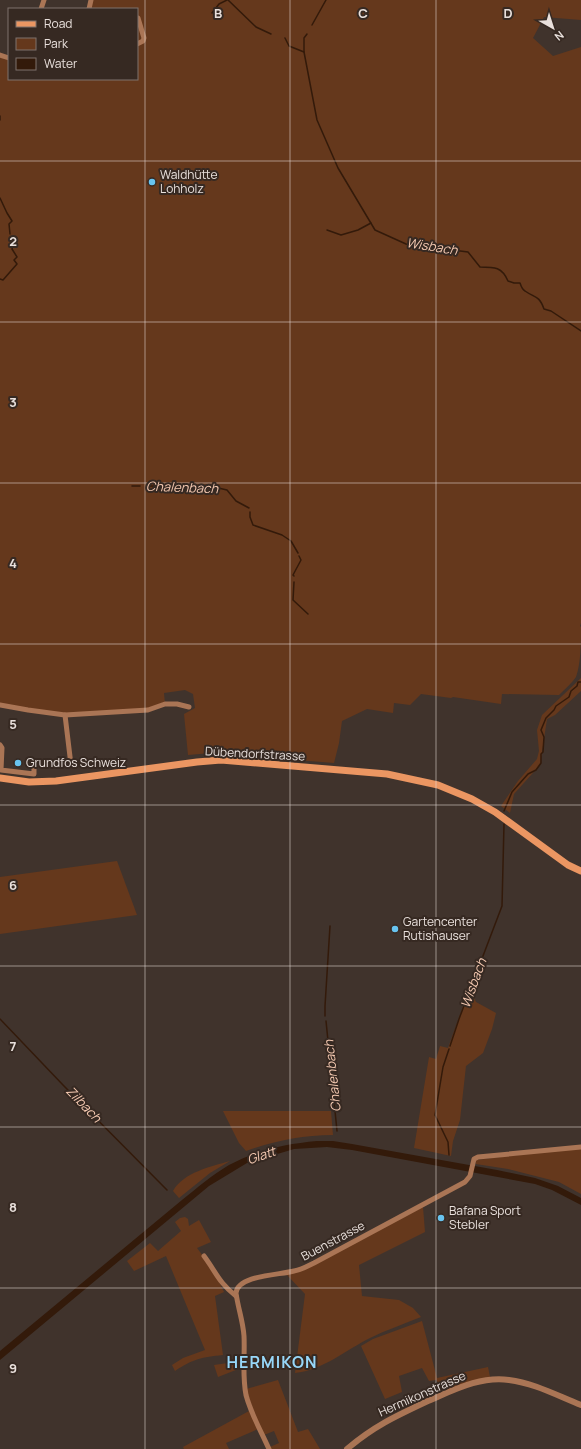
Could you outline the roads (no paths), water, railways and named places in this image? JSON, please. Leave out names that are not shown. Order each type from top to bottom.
[{"type":"main road","name":"Dübendorfstrasse","points":[[0,778],[29,782],[56,781],[221,760],[402,776],[438,785],[472,799],[502,816],[568,865],[581,872]]},
{"type":"street","points":[[138,18],[144,38],[143,41],[138,44]]},
{"type":"street","points":[[0,705],[65,714],[148,710],[165,704],[177,704],[189,707]]},
{"type":"street","points":[[65,714],[71,765]]},
{"type":"street","points":[[0,745],[2,748],[1,770],[34,774],[34,768]]},
{"type":"street","name":"Buenstrasse","points":[[236,1296],[236,1290],[242,1284],[263,1276],[289,1272],[309,1266],[464,1182],[470,1178],[474,1159],[478,1157],[581,1147]]},
{"type":"street","points":[[204,1256],[221,1283],[236,1296],[243,1324],[246,1395],[253,1416],[269,1449]]},
{"type":"street","name":"Hermikonstrasse","points":[[347,1449],[366,1433],[389,1419],[459,1388],[477,1382],[501,1379],[522,1382],[581,1405]]},
{"type":"water","name":"Glatt","points":[[317,1141],[333,1141],[352,1144],[535,1178],[558,1186],[581,1198],[581,1205],[552,1190],[535,1184],[352,1150],[327,1147],[294,1149],[247,1163],[209,1186],[0,1360],[0,1351],[182,1200],[217,1173],[229,1165],[250,1155],[282,1146]]},
{"type":"waterway","points":[[212,13],[219,4],[227,0]]},
{"type":"waterway","name":"Wisbach","points":[[228,0],[256,27],[271,34]]},
{"type":"waterway","points":[[312,25],[326,0]]},
{"type":"waterway","points":[[304,52],[304,38],[307,34]]},
{"type":"waterway","name":"Wisbach","points":[[285,38],[289,46],[304,52],[317,120],[338,168],[375,230],[406,244],[468,252],[480,267],[490,267],[500,270],[506,276],[508,281],[520,283],[524,290],[536,297],[544,309],[551,311],[581,331]]},
{"type":"waterway","name":"Zilbach","points":[[0,198],[12,221],[9,224],[10,234]]},
{"type":"waterway","points":[[327,230],[341,235],[358,230],[371,223]]},
{"type":"waterway","name":"Zilbach","points":[[0,279],[3,280],[17,264],[14,260],[17,257],[12,249],[14,241]]},
{"type":"waterway","name":"Chalenbach","points":[[132,486],[140,486]]},
{"type":"waterway","name":"Chalenbach","points":[[148,486],[214,487],[227,490],[236,501],[249,508]]},
{"type":"waterway","name":"Chalenbach","points":[[250,512],[253,525],[282,535],[291,541],[298,553]]},
{"type":"waterway","name":"Chalenbach","points":[[294,576],[293,575],[301,560],[299,556]]},
{"type":"waterway","name":"Chalenbach","points":[[294,582],[293,600],[308,614]]},
{"type":"waterway","name":"Wisbach","points":[[504,811],[512,792],[528,774],[536,770],[541,763],[544,737],[541,730],[546,718],[556,706],[569,697],[571,691],[577,686],[578,682],[581,682]]},
{"type":"waterway","name":"Wisbach","points":[[450,1046],[502,906],[504,824]]},
{"type":"waterway","name":"Chalenbach","points":[[325,1016],[330,926]]},
{"type":"waterway","name":"Zilbach","points":[[0,1019],[167,1190]]},
{"type":"waterway","name":"Chalenbach","points":[[326,1021],[337,1131]]},
{"type":"waterway","name":"Wisbach","points":[[449,1049],[443,1067],[435,1115],[448,1142],[449,1155]]},
{"type":"place","name":"Waldhütte Lohholz","points":[[152,182]]},
{"type":"place","name":"Grundfos Schweiz","points":[[18,763]]},
{"type":"place","name":"Gartencenter Rutishauser","points":[[395,929]]},
{"type":"place","name":"Bafana Sport Stebler","points":[[441,1218]]},
{"type":"district","name":"HERMIKON","points":[[272,1362]]}]
